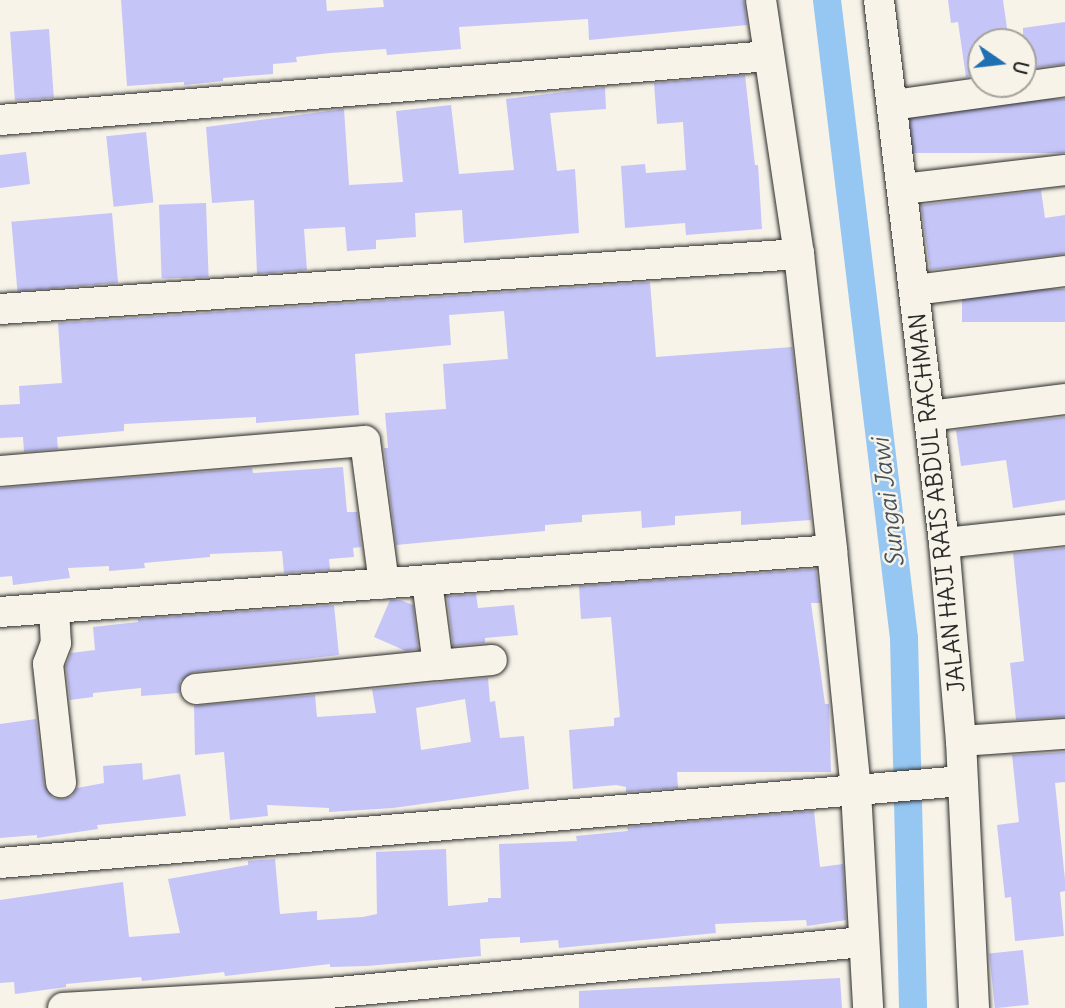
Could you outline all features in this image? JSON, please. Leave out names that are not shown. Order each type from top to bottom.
[{"type":"street","points":[[761,0],[799,254],[832,550],[868,790],[863,942],[868,1008]]},
{"type":"street","name":"JALAN HAJI RAIS ABDUL RACHMAN","points":[[879,0],[944,543],[961,741],[953,783],[974,1008]]},
{"type":"street","points":[[0,120],[768,55]]},
{"type":"street","points":[[893,105],[1065,81]]},
{"type":"street","points":[[903,189],[1065,170]]},
{"type":"street","points":[[0,309],[799,254]]},
{"type":"street","points":[[915,290],[1065,271]]},
{"type":"street","points":[[929,416],[1065,399]]},
{"type":"street","points":[[0,471],[365,441],[384,584]]},
{"type":"street","points":[[944,543],[1065,530]]},
{"type":"street","points":[[0,612],[832,550]]},
{"type":"street","points":[[427,580],[438,665]]},
{"type":"street","points":[[54,608],[56,643],[48,664],[61,782]]},
{"type":"street","points":[[196,690],[492,660]]},
{"type":"street","points":[[961,741],[1065,734]]},
{"type":"street","points":[[0,863],[953,783]]},
{"type":"street","points":[[63,1008],[329,992],[863,942]]},
{"type":"building","points":[[121,0],[326,0],[327,11],[384,7],[383,0],[744,0],[747,25],[589,40],[588,19],[459,27],[461,49],[387,55],[386,49],[330,53],[296,57],[297,62],[273,64],[273,74],[223,78],[223,81],[184,85],[184,82],[127,86]]},
{"type":"building","points":[[948,0],[1003,0],[1007,28],[967,28],[967,77],[958,22],[951,23]]},
{"type":"building","points":[[1065,22],[1065,64],[1037,67],[1037,28],[1023,28]]},
{"type":"building","points":[[49,29],[54,98],[15,101],[10,32]]},
{"type":"building","points":[[745,75],[755,165],[758,165],[762,229],[686,235],[685,223],[625,228],[621,166],[645,164],[646,173],[686,170],[683,122],[657,124],[654,83]]},
{"type":"building","points":[[605,87],[606,109],[550,113],[557,171],[575,169],[579,233],[464,243],[462,210],[415,213],[416,237],[376,240],[376,249],[347,251],[345,227],[304,229],[307,270],[257,274],[254,200],[212,203],[206,127],[344,109],[349,185],[403,182],[396,111],[451,105],[459,174],[514,170],[506,99]]},
{"type":"building","points":[[910,99],[1065,99],[1065,153],[910,153]]},
{"type":"building","points":[[146,132],[153,203],[114,207],[106,136]]},
{"type":"building","points":[[26,152],[30,184],[0,188],[0,155]]},
{"type":"building","points":[[1041,190],[1045,218],[1065,215],[1065,254],[930,270],[921,205]]},
{"type":"building","points":[[206,203],[209,277],[162,279],[159,205]]},
{"type":"building","points":[[112,213],[118,283],[17,292],[11,222]]},
{"type":"building","points":[[650,282],[656,357],[792,347],[811,520],[741,525],[741,511],[675,516],[675,525],[642,528],[641,511],[582,515],[582,522],[545,525],[545,531],[396,545],[384,448],[388,448],[385,413],[446,409],[443,364],[508,359],[504,311],[449,315],[451,345],[355,354],[359,415],[256,423],[256,417],[124,424],[124,431],[57,437],[58,449],[24,452],[23,437],[0,438],[0,405],[20,404],[19,386],[62,383],[58,323]]},
{"type":"building","points":[[962,289],[1065,289],[1065,322],[962,322]]},
{"type":"building","points":[[1065,417],[1065,500],[1013,508],[1006,460],[961,466],[956,430]]},
{"type":"building","points":[[343,467],[347,512],[357,512],[361,547],[353,548],[354,557],[329,559],[330,570],[284,573],[282,551],[210,554],[210,557],[144,563],[145,568],[109,571],[109,566],[68,568],[70,578],[13,585],[12,576],[0,577],[0,488],[252,468],[253,473]]},
{"type":"building","points":[[1065,548],[1065,717],[1016,720],[1010,663],[1024,661],[1013,553]]},
{"type":"building","points":[[816,569],[820,603],[811,603],[825,704],[829,704],[831,772],[677,772],[678,788],[626,792],[626,787],[616,785],[573,789],[569,730],[614,726],[614,718],[620,717],[611,617],[581,619],[579,586]]},
{"type":"building","points":[[476,594],[478,608],[514,605],[518,635],[485,638],[485,643],[453,646],[447,596]]},
{"type":"building","points":[[390,600],[400,600],[413,605],[418,649],[406,651],[374,637]]},
{"type":"building","points":[[334,605],[339,655],[194,672],[180,681],[179,693],[141,696],[141,688],[93,693],[93,697],[70,700],[66,666],[71,653],[95,650],[93,627],[138,622],[138,619]]},
{"type":"building","points":[[488,678],[490,702],[495,701],[500,738],[524,736],[529,789],[393,808],[329,812],[329,808],[267,805],[268,816],[230,820],[224,752],[195,755],[194,706],[315,695],[317,717],[376,713],[372,689]],"holes":[[[465,699],[471,742],[421,750],[416,708]]]},
{"type":"building","points":[[36,719],[44,784],[53,798],[64,799],[72,796],[77,788],[104,783],[103,766],[142,763],[143,780],[180,774],[186,816],[97,825],[98,829],[37,838],[37,835],[0,838],[0,724]]},
{"type":"building","points":[[1065,752],[1065,782],[1055,783],[1065,880],[1065,891],[1060,892],[1064,936],[1015,941],[1011,897],[1005,898],[997,825],[1019,822],[1012,755]]},
{"type":"building","points":[[814,811],[820,867],[843,864],[846,920],[807,926],[806,920],[715,924],[716,933],[559,948],[558,940],[520,943],[520,937],[480,939],[481,956],[367,966],[330,967],[330,964],[225,976],[224,972],[142,981],[141,977],[66,984],[66,987],[15,994],[14,982],[0,983],[0,900],[123,882],[129,937],[180,933],[168,879],[248,865],[248,861],[275,859],[280,914],[317,911],[317,920],[363,917],[377,914],[376,852],[446,849],[448,906],[501,898],[499,844],[577,841],[576,836],[628,831],[627,827]]},
{"type":"building","points":[[1023,950],[1029,1005],[995,1008],[989,954]]},
{"type":"building","points":[[840,978],[842,1008],[579,1008],[579,991]]},
{"type":"waterway","name":"Sungai Jawi","points":[[827,0],[904,638],[913,1008]]}]
